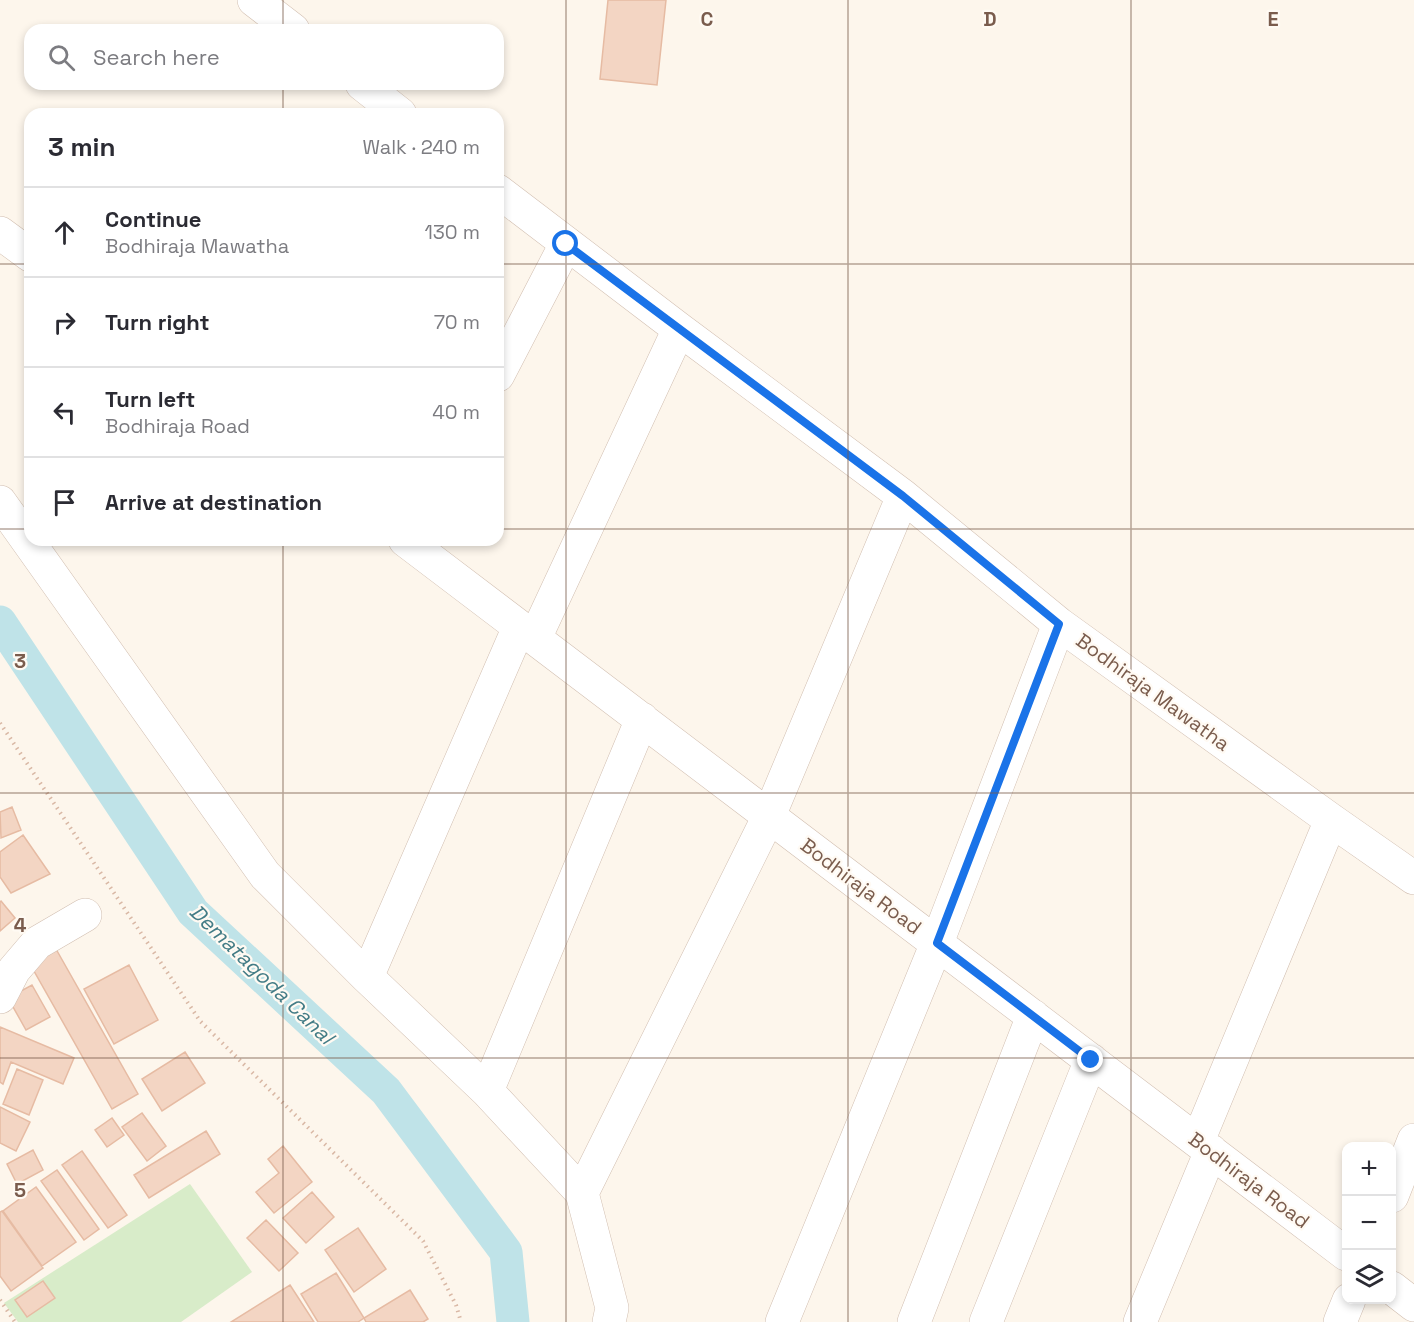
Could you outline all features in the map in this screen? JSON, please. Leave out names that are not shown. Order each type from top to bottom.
[{"type":"street","points":[[254,0],[285,24]]},
{"type":"street","points":[[370,90],[392,108]]},
{"type":"street","name":"Bodhiraja Mawatha","points":[[504,196],[903,496],[1059,624],[1414,878]]},
{"type":"street","points":[[0,233],[24,251]]},
{"type":"street","points":[[504,363],[566,244]]},
{"type":"street","points":[[367,977],[527,632],[679,329]]},
{"type":"street","points":[[582,1193],[769,816],[903,496]]},
{"type":"street","points":[[0,502],[24,536]]},
{"type":"street","points":[[31,546],[265,875],[367,977],[487,1091],[582,1193],[612,1308],[609,1322]]},
{"type":"street","name":"Bodhiraja Road","points":[[415,546],[1342,1250]]},
{"type":"street","points":[[782,1322],[937,943],[1059,624]]},
{"type":"street","points":[[487,1091],[642,719]]},
{"type":"street","points":[[1140,1322],[1204,1146],[1331,820]]},
{"type":"street","points":[[0,997],[15,970],[37,943],[85,915]]},
{"type":"street","points":[[914,1322],[1033,1016]]},
{"type":"street","points":[[986,1322],[1091,1060]]},
{"type":"street","points":[[1396,1186],[1414,1140]]},
{"type":"street","points":[[1396,1291],[1414,1305]]},
{"type":"street","points":[[1340,1322],[1347,1304]]},
{"type":"path","points":[[0,723],[200,1021],[423,1241],[456,1305],[462,1322]]},
{"type":"path","points":[[0,1300],[15,1322]]},
{"type":"green space","points":[[190,1184],[252,1272],[181,1322],[18,1322],[4,1303]]},
{"type":"building","points":[[608,0],[666,0],[657,85],[600,79]]},
{"type":"building","points":[[12,807],[21,830],[1,838],[0,812]]},
{"type":"building","points":[[23,835],[50,874],[11,893],[0,877],[0,852]]},
{"type":"building","points":[[0,902],[15,918],[0,931]]},
{"type":"building","points":[[56,949],[138,1094],[112,1109],[30,964]]},
{"type":"building","points":[[129,965],[158,1020],[114,1044],[84,989]]},
{"type":"building","points":[[32,985],[50,1017],[26,1030],[8,998]]},
{"type":"building","points":[[0,1027],[74,1058],[63,1084],[11,1062],[3,1084],[0,1082]]},
{"type":"building","points":[[185,1052],[205,1083],[162,1111],[142,1079]]},
{"type":"building","points":[[17,1069],[43,1080],[29,1115],[3,1104]]},
{"type":"building","points":[[0,1107],[30,1122],[16,1151],[0,1143]]},
{"type":"building","points":[[142,1113],[166,1146],[147,1161],[122,1127]]},
{"type":"building","points":[[112,1118],[124,1135],[107,1147],[95,1130]]},
{"type":"building","points":[[206,1131],[220,1154],[149,1198],[134,1175]]},
{"type":"building","points":[[283,1146],[312,1182],[274,1213],[256,1192],[279,1173],[268,1159]]},
{"type":"building","points":[[33,1150],[43,1170],[17,1184],[7,1164]]},
{"type":"building","points":[[82,1151],[127,1215],[108,1228],[62,1165]]},
{"type":"building","points":[[57,1170],[99,1229],[84,1240],[41,1181]]},
{"type":"building","points":[[36,1187],[76,1242],[42,1266],[3,1211]]},
{"type":"building","points":[[312,1192],[334,1217],[306,1243],[283,1218]]},
{"type":"building","points":[[2,1211],[43,1268],[11,1291],[0,1276],[0,1212]]},
{"type":"building","points":[[266,1220],[298,1253],[279,1271],[247,1238]]},
{"type":"building","points":[[358,1228],[386,1269],[354,1292],[325,1250]]},
{"type":"building","points":[[336,1273],[364,1318],[358,1322],[318,1322],[301,1294]]},
{"type":"building","points":[[43,1281],[55,1298],[27,1317],[15,1300]]},
{"type":"building","points":[[290,1285],[314,1322],[231,1322]]},
{"type":"building","points":[[410,1290],[428,1319],[423,1322],[366,1322],[364,1318]]},
{"type":"waterway","name":"Dematagoda Canal","points":[[0,622],[193,912],[386,1091],[506,1252],[513,1322]]},
{"type":"route","points":[[566,244],[903,496],[1059,624],[937,943],[1091,1060]]}]
